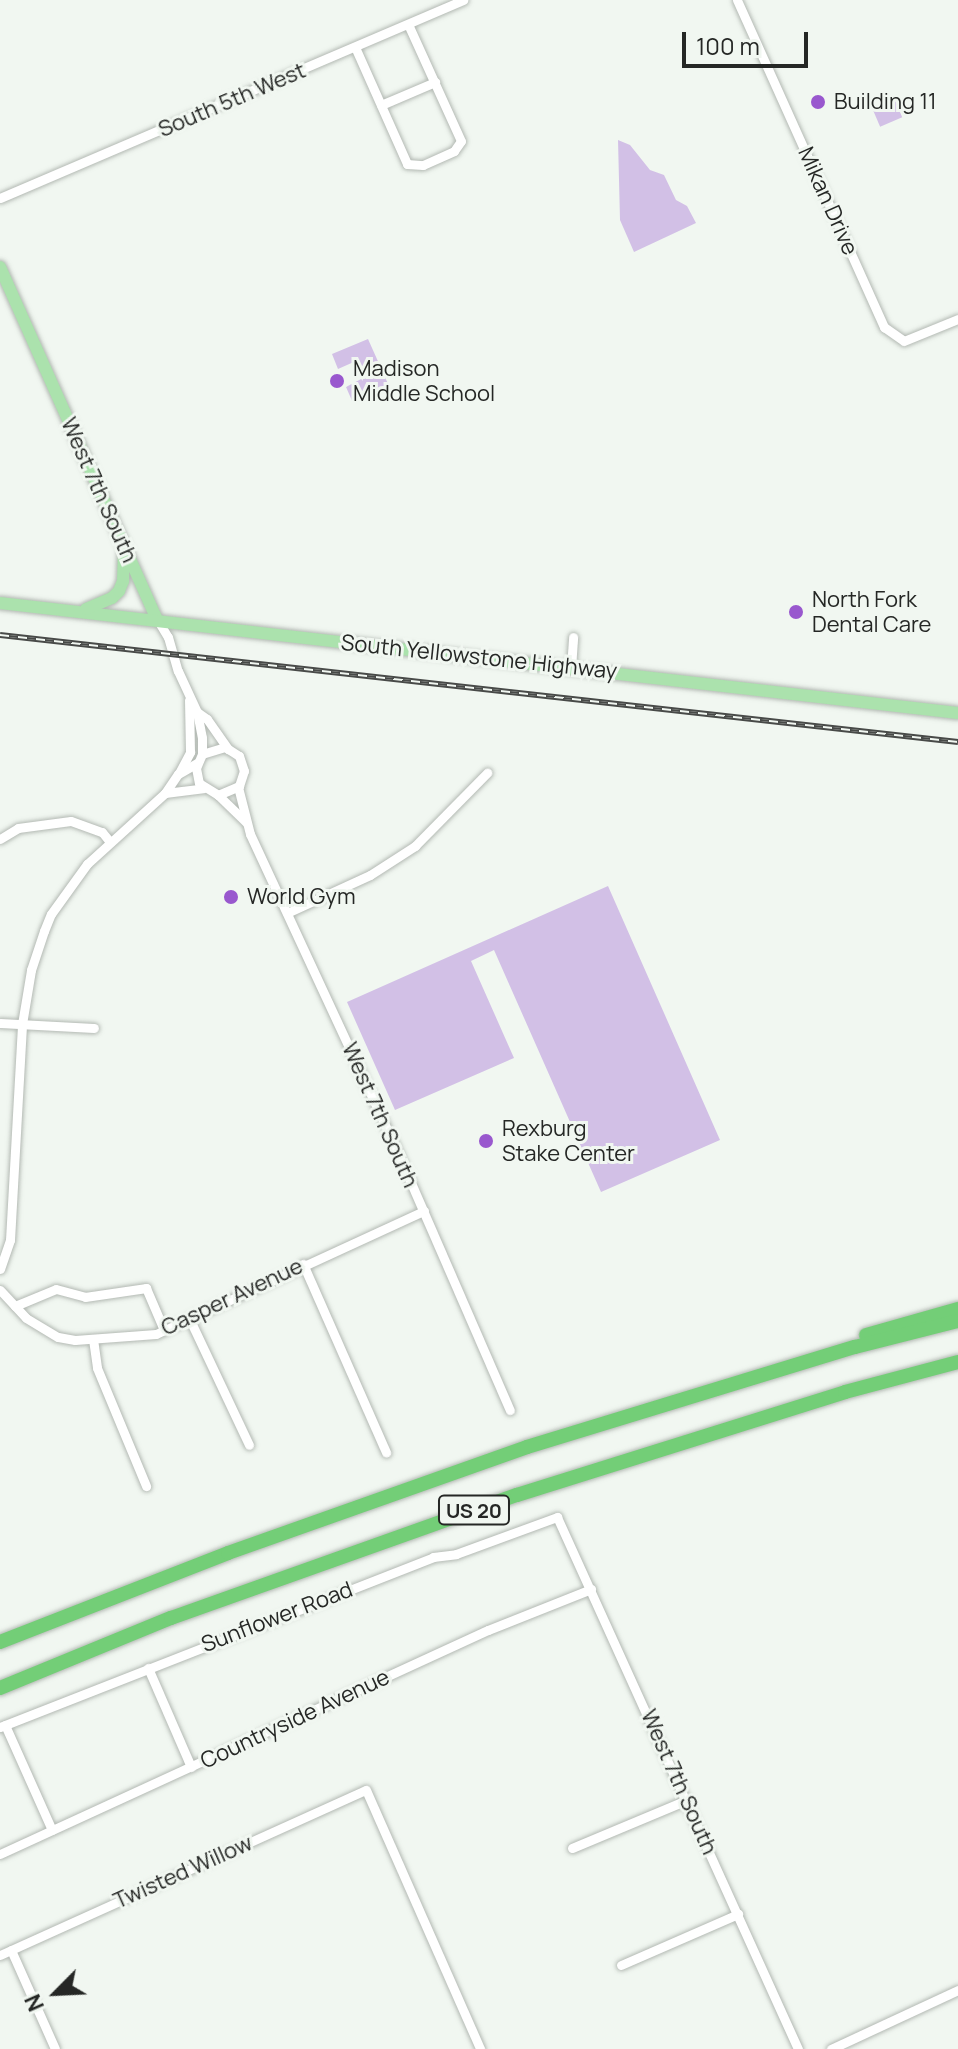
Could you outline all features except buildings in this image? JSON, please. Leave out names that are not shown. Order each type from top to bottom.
[{"type":"highway","points":[[694,1396],[823,1348],[958,1309]]},
{"type":"highway","name":"US 20","points":[[0,1642],[372,1501],[694,1396],[958,1321]]},
{"type":"highway","name":"US 20","points":[[0,1688],[171,1618],[458,1515],[845,1392],[958,1362]]},
{"type":"highway","points":[[845,1392],[958,1369]]},
{"type":"main road","name":"West 7th South","points":[[0,267],[157,619]]},
{"type":"main road","points":[[80,611],[112,598],[119,591],[123,581],[124,545]]},
{"type":"main road","name":"South Yellowstone Highway","points":[[0,603],[958,713]]},
{"type":"street","name":"South 5th West","points":[[0,198],[463,0]]},
{"type":"street","name":"Mikan Drive","points":[[737,0],[884,327],[904,341],[958,319]]},
{"type":"street","points":[[355,47],[407,164],[416,167],[438,158],[454,151],[461,141],[408,24]]},
{"type":"street","points":[[381,105],[435,82]]},
{"type":"street","name":"West 7th South","points":[[157,619],[168,637],[197,712],[200,759]]},
{"type":"street","points":[[571,668],[573,637]]},
{"type":"street","points":[[0,1269],[10,1240],[22,1024],[31,970],[51,914],[74,879],[165,793],[178,774],[190,752],[189,696]]},
{"type":"street","name":"West 7th South","points":[[197,712],[207,719],[228,749]]},
{"type":"street","points":[[165,793],[203,788],[218,795],[238,787],[243,779],[243,763],[228,749],[217,747],[178,774]]},
{"type":"street","points":[[200,759],[196,776],[203,788]]},
{"type":"street","points":[[287,913],[370,875],[415,846],[487,773]]},
{"type":"street","name":"West 7th South","points":[[238,787],[246,822],[424,1211],[510,1410]]},
{"type":"street","name":"West 7th South","points":[[218,795],[246,822]]},
{"type":"street","points":[[0,839],[18,828],[71,821],[102,832],[110,842]]},
{"type":"street","points":[[0,1023],[94,1028]]},
{"type":"street","name":"Casper Avenue","points":[[0,1290],[44,1331],[58,1337],[138,1337],[190,1320],[303,1264],[424,1211]]},
{"type":"street","points":[[303,1264],[386,1452]]},
{"type":"street","points":[[15,1306],[56,1289],[85,1297],[146,1288],[164,1330]]},
{"type":"street","points":[[190,1320],[249,1445]]},
{"type":"street","points":[[93,1339],[97,1368],[146,1486]]},
{"type":"street","name":"West 7th South","points":[[557,1517],[798,2049]]},
{"type":"street","name":"Sunflower Road","points":[[2,1726],[433,1557],[456,1554],[557,1517]]},
{"type":"street","name":"Countryside Avenue","points":[[0,1854],[488,1630],[591,1589]]},
{"type":"street","points":[[148,1668],[191,1767]]},
{"type":"street","points":[[2,1726],[52,1830]]},
{"type":"street","name":"Twisted Willow","points":[[0,1955],[366,1790],[480,2049]]},
{"type":"street","points":[[572,1848],[687,1800]]},
{"type":"street","points":[[621,1965],[738,1914]]},
{"type":"street","points":[[11,1950],[55,2049]]},
{"type":"street","points":[[831,2049],[958,1990]]},
{"type":"shaded area","points":[[894,98],[902,117],[880,127],[872,107]]},
{"type":"shaded area","points":[[618,140],[630,145],[650,170],[664,175],[676,200],[687,206],[696,223],[634,252],[620,220]]},
{"type":"shaded area","points":[[368,339],[389,386],[353,403],[346,387],[363,378],[356,361],[338,369],[332,354]]},
{"type":"shaded area","points":[[608,886],[720,1140],[601,1192],[494,950],[471,961],[514,1058],[395,1110],[347,1002]]},
{"type":"railway","points":[[0,635],[958,742]]},
{"type":"place","name":"Building 11","points":[[818,102]]},
{"type":"place","name":"Madison Middle School","points":[[337,381]]},
{"type":"place","name":"North Fork Dental Care","points":[[796,612]]},
{"type":"place","name":"World Gym","points":[[231,897]]},
{"type":"place","name":"Rexburg Stake Center","points":[[486,1141]]}]
